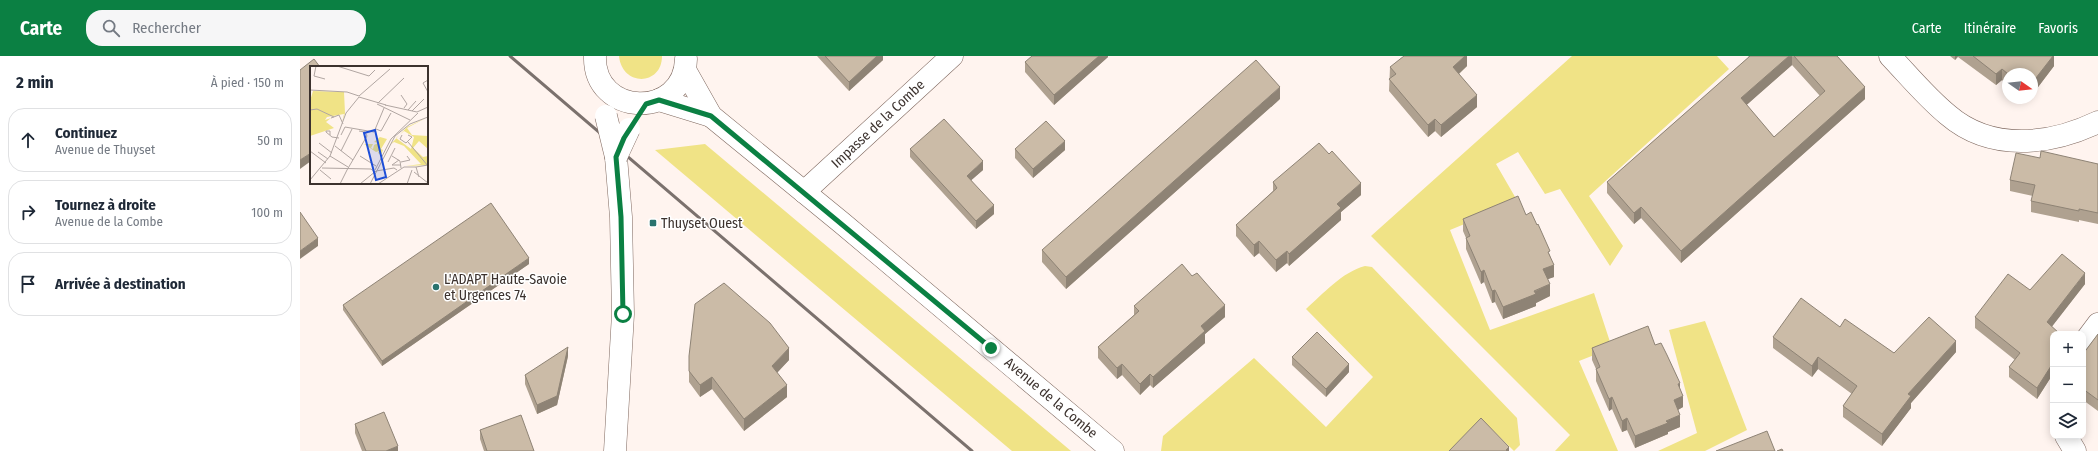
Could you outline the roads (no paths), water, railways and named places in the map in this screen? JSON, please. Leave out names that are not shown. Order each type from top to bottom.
[{"type":"street","points":[[595,56],[595,66],[600,79],[606,116],[617,166],[623,314],[615,451]]},
{"type":"street","name":"Impasse de la Combe","points":[[804,192],[952,56]]},
{"type":"street","points":[[1890,56],[1948,115],[1967,129],[1990,138],[2014,142],[2038,141],[2084,129],[2098,122]]},
{"type":"street","points":[[617,166],[629,129],[653,102],[673,91],[687,61]]},
{"type":"street","name":"Avenue de la Combe","points":[[687,61],[711,116]]},
{"type":"street","name":"Avenue de la Combe","points":[[600,79],[608,90],[619,98],[632,103],[653,102],[711,116],[1113,451]]},
{"type":"street","points":[[2086,340],[2098,324]]},
{"type":"street","points":[[2068,439],[2075,451]]},
{"type":"railway","points":[[510,56],[972,451]]},
{"type":"place","name":"Thuyset Ouest","points":[[653,223]]},
{"type":"place","name":"L'ADAPT Haute-Savoie et Urgences 74","points":[[436,287]]}]
